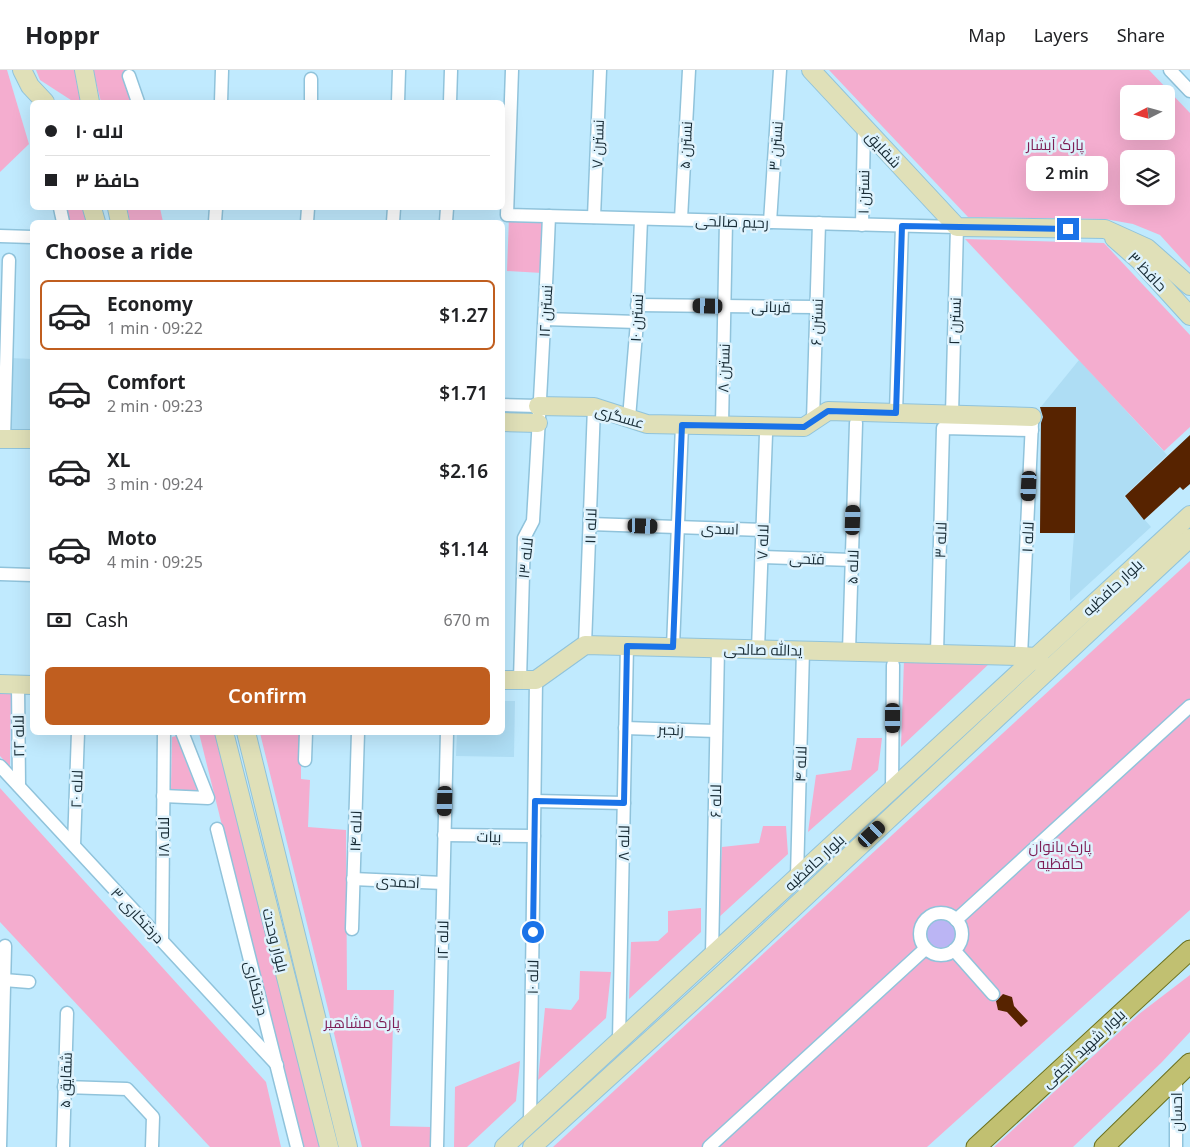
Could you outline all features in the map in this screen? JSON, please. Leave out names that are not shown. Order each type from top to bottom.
[{"type":"main road","name":"بلوار شهید آنجفی","points":[[976,1147],[1190,950]]},
{"type":"main road","points":[[1112,1143],[1190,1063]]},
{"type":"street","points":[[22,70],[30,86],[43,100]]},
{"type":"street","points":[[84,70],[90,100]]},
{"type":"street","points":[[221,100],[222,70]]},
{"type":"street","points":[[398,100],[399,70]]},
{"type":"street","points":[[450,100],[451,70]]},
{"type":"street","name":"رحیم صالحی","points":[[512,70],[507,215],[957,227]]},
{"type":"street","name":"نسترن ۷","points":[[594,217],[600,70]]},
{"type":"street","name":"نسترن ۵","points":[[681,220],[688,70]]},
{"type":"street","name":"نسترن ۳","points":[[770,222],[780,70]]},
{"type":"street","name":"شقایق","points":[[811,70],[957,227]]},
{"type":"street","points":[[1170,70],[1190,91]]},
{"type":"street","points":[[129,76],[137,100]]},
{"type":"street","points":[[310,100],[311,79]]},
{"type":"street","name":"نسترن ۱","points":[[862,224],[864,129]]},
{"type":"street","name":"نسترن ۱۲","points":[[538,415],[545,319],[549,216]]},
{"type":"street","name":"نسترن ۱۰","points":[[629,418],[637,322],[641,219]]},
{"type":"street","name":"نسترن ۸","points":[[722,425],[726,221]]},
{"type":"street","name":"نسترن ۶","points":[[813,420],[819,223]]},
{"type":"street","points":[[896,413],[902,226]]},
{"type":"street","name":"حافظ ۳","points":[[957,227],[1105,230],[1147,248],[1190,286]]},
{"type":"street","name":"نسترن ۲","points":[[947,421],[957,227]]},
{"type":"street","name":"حافظ ۳","points":[[1105,230],[1140,260],[1190,316]]},
{"type":"street","points":[[0,236],[30,238]]},
{"type":"street","points":[[9,260],[3,354],[2,439],[30,439]]},
{"type":"street","name":"قربانی","points":[[637,305],[816,307]]},
{"type":"street","points":[[545,319],[637,322]]},
{"type":"street","name":"عسگری","points":[[505,406],[538,415],[594,407],[648,424],[804,427],[828,411],[896,413],[947,421],[1032,423]]},
{"type":"street","name":"لاله ۱۱","points":[[585,645],[594,407]]},
{"type":"street","points":[[505,421],[538,415]]},
{"type":"street","name":"لاله ۱۳","points":[[520,680],[524,538],[533,521],[538,415]]},
{"type":"street","name":"لاله ۳","points":[[937,653],[947,421]]},
{"type":"street","name":"لاله ۵","points":[[849,651],[856,423]]},
{"type":"street","name":"لاله ۱","points":[[1032,423],[1035,661]]},
{"type":"street","points":[[673,647],[682,425]]},
{"type":"street","name":"لاله ۷","points":[[758,649],[766,434]]},
{"type":"street","name":"بلوار حافظیه","points":[[504,1147],[892,789],[1035,661],[1190,515]]},
{"type":"street","name":"اسدی","points":[[590,524],[763,530]]},
{"type":"street","name":"بلوار حافظیه","points":[[532,1147],[726,971],[1035,661],[1190,538]]},
{"type":"street","name":"فتحی","points":[[762,557],[852,560]]},
{"type":"street","points":[[0,574],[30,575]]},
{"type":"street","points":[[520,680],[585,645]]},
{"type":"street","name":"یدالله صالحی","points":[[585,645],[937,653],[1035,661]]},
{"type":"street","name":"لاله ۸","points":[[620,1040],[627,646]]},
{"type":"street","name":"لاله ۶","points":[[712,955],[718,648]]},
{"type":"street","name":"لاله ۴","points":[[797,877],[803,650]]},
{"type":"street","points":[[892,789],[893,665]]},
{"type":"street","name":"لاله ۱۰","points":[[520,680],[535,801],[530,1123]]},
{"type":"street","points":[[0,684],[25,685]]},
{"type":"street","name":"لاله ۲۲","points":[[19,786],[25,685]]},
{"type":"street","points":[[956,920],[1190,706]]},
{"type":"street","name":"رنجبر","points":[[625,728],[716,731]]},
{"type":"street","name":"لاله ۲۰","points":[[74,845],[78,735]]},
{"type":"street","name":"لاله ۱۸","points":[[162,941],[164,735]]},
{"type":"street","points":[[163,796],[208,798],[183,735]]},
{"type":"street","name":"بلوار وحدت","points":[[225,735],[329,1147]]},
{"type":"street","name":"بلوار وحدت","points":[[247,735],[348,1147]]},
{"type":"street","points":[[305,760],[306,735]]},
{"type":"street","name":"لاله ۱۴","points":[[352,929],[358,735]]},
{"type":"street","name":"لاله ۱۲","points":[[437,1147],[447,735]]},
{"type":"street","name":"درختکاری ۳","points":[[0,766],[276,1065]]},
{"type":"street","points":[[535,801],[624,803]]},
{"type":"street","name":"درختکاری","points":[[217,829],[297,1147]]},
{"type":"street","name":"بیات","points":[[444,835],[534,836]]},
{"type":"street","name":"احمدی","points":[[353,879],[443,883]]},
{"type":"street","points":[[936,914],[950,916],[956,920],[962,933],[960,941],[954,950],[945,955],[938,955],[925,948],[921,942],[920,935],[924,922],[936,914]]},
{"type":"street","points":[[0,1147],[1,1042],[5,946]]},
{"type":"street","points":[[708,1147],[925,948]]},
{"type":"street","points":[[954,950],[993,994]]},
{"type":"street","points":[[712,955],[726,971]]},
{"type":"street","points":[[4,980],[29,982]]},
{"type":"street","name":"شقایق ۵","points":[[62,1147],[67,1013]]},
{"type":"street","name":"احسان","points":[[1176,1076],[1176,1147]]},
{"type":"street","points":[[64,1087],[128,1089],[153,1117],[152,1147]]},
{"type":"shaded area","points":[[11,358],[30,359],[30,433],[9,432]]},
{"type":"shaded area","points":[[1079,360],[1167,455],[1124,496],[1151,527],[1070,601],[1074,534],[1040,533],[1040,408]]},
{"type":"shaded area","points":[[505,701],[515,701],[514,757],[456,756],[457,735],[505,735]]},
{"type":"shaded area","points":[[941,920],[951,924],[955,934],[951,944],[941,948],[931,944],[927,934],[931,924]]},
{"type":"green space","points":[[0,70],[7,70],[29,144],[0,172]]},
{"type":"green space","points":[[36,70],[77,70],[83,100],[71,100],[40,80]]},
{"type":"green space","points":[[93,70],[125,70],[132,100],[100,100]]},
{"type":"green space","name":"پارک آبشار","points":[[829,70],[1149,70],[1163,85],[1120,85],[1120,140],[1175,140],[1175,97],[1190,113],[1190,268],[1160,235],[1133,224],[1105,219],[968,217]]},
{"type":"green space","points":[[65,210],[85,210],[88,220],[67,220]]},
{"type":"green space","points":[[127,210],[160,210],[163,220],[130,220]]},
{"type":"green space","points":[[509,217],[544,219],[542,273],[507,271]]},
{"type":"green space","points":[[965,239],[1104,243],[1190,335],[1190,427],[1164,451]]},
{"type":"green space","name":"پارک بانوان حافظیه","points":[[1190,561],[1190,910],[927,1147],[553,1147]]},
{"type":"green space","points":[[904,660],[991,662],[901,747]]},
{"type":"green space","points":[[0,690],[11,690],[10,767],[0,756]]},
{"type":"green space","points":[[199,735],[220,735],[323,1147],[302,1147]]},
{"type":"green space","name":"پارک مشاهیر","points":[[260,735],[301,735],[301,779],[310,780],[308,827],[346,830],[347,990],[394,990],[390,1126],[431,1127],[430,1147],[362,1147]]},
{"type":"green space","points":[[176,736],[197,791],[171,789],[172,737]]},
{"type":"green space","points":[[857,738],[882,738],[878,770],[808,832],[816,775],[851,770]]},
{"type":"green space","points":[[0,788],[266,1082],[281,1147],[210,1147],[0,922]]},
{"type":"green space","points":[[763,826],[786,826],[788,854],[718,918],[722,847],[759,843]]},
{"type":"green space","points":[[701,908],[701,932],[629,999],[631,942],[658,941],[668,932],[668,911]]},
{"type":"green space","points":[[580,971],[611,972],[606,1018],[538,1080],[545,1008],[571,1010],[579,999]]},
{"type":"green space","points":[[1190,975],[1190,1032],[1161,1063],[1073,1147],[994,1147],[1139,1014]]},
{"type":"green space","points":[[520,1061],[516,1101],[467,1147],[454,1147],[455,1087]]},
{"type":"building","points":[[1040,407],[1076,407],[1075,533],[1040,533],[1041,423],[1043,417]]},
{"type":"building","points":[[1190,435],[1190,484],[1183,490],[1180,487],[1144,520],[1125,496]]},
{"type":"building","points":[[1003,994],[1012,997],[1014,1006],[1028,1021],[1021,1027],[1007,1012],[998,1010],[996,1001]]},
{"type":"route","points":[[533,932],[535,801],[624,803],[627,646],[673,647],[682,425],[804,427],[828,411],[896,413],[902,226],[1068,229]]}]
